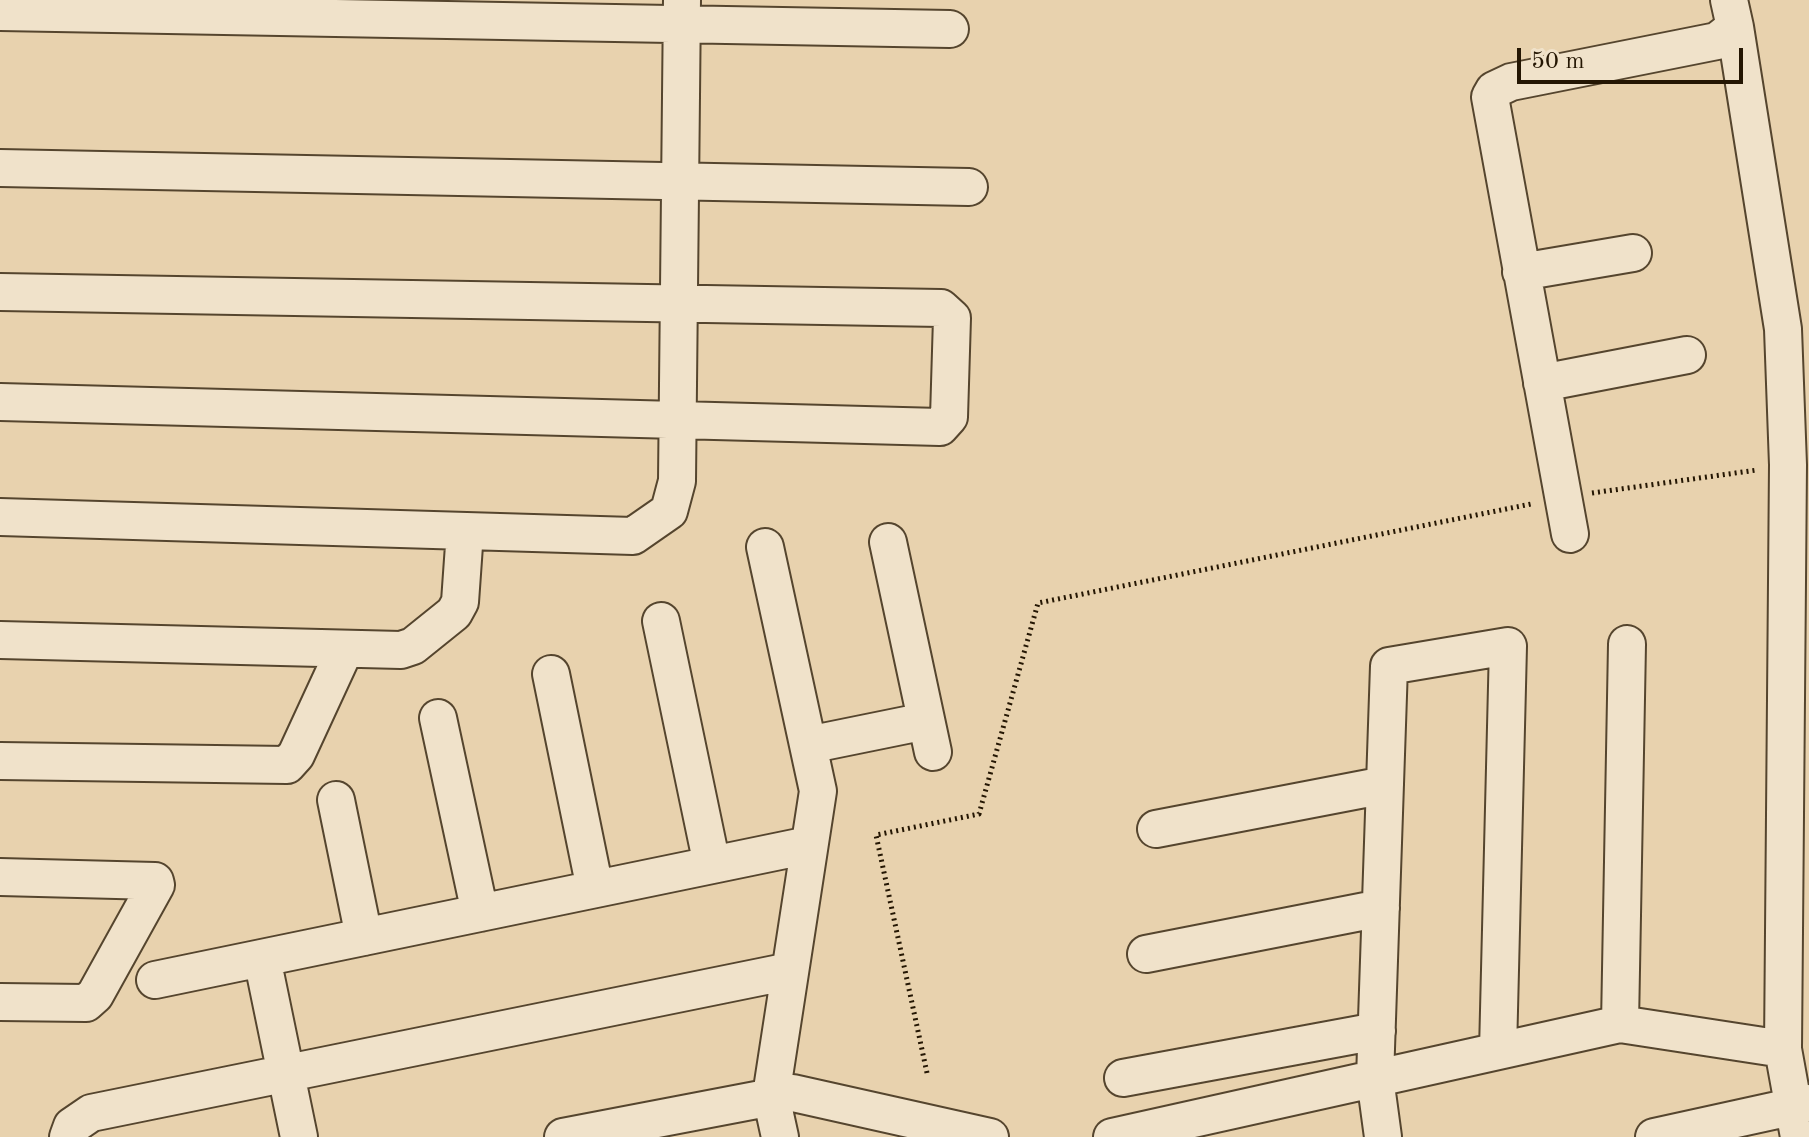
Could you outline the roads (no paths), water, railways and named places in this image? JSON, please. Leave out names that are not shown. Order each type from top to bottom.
[{"type":"street","points":[[0,12],[682,12],[950,29]]},
{"type":"street","points":[[0,517],[633,536],[669,511],[677,481],[682,12]]},
{"type":"street","points":[[1570,534],[1490,97],[1494,90],[1511,82],[1700,47],[1717,41],[1732,13]]},
{"type":"street","points":[[1654,1137],[1800,1115],[1783,1049],[1788,465],[1783,329],[1732,13]]},
{"type":"street","points":[[0,168],[969,187]]},
{"type":"street","points":[[1521,272],[1633,253]]},
{"type":"street","points":[[0,292],[941,308],[949,312],[952,318],[949,417],[940,427],[0,402]]},
{"type":"street","points":[[1542,383],[1687,355]]},
{"type":"street","points":[[0,640],[401,650],[413,646],[448,620],[460,602],[465,531]]},
{"type":"street","points":[[808,745],[929,737],[888,542]]},
{"type":"street","points":[[765,547],[818,791],[771,1096],[780,1137]]},
{"type":"street","points":[[661,621],[712,865]]},
{"type":"street","points":[[1620,1024],[1627,644]]},
{"type":"street","points":[[1383,1137],[1375,1078],[1389,666],[1508,646],[1498,1051]]},
{"type":"street","points":[[0,761],[287,765],[296,755],[345,649]]},
{"type":"street","points":[[551,674],[595,889]]},
{"type":"street","points":[[438,718],[480,913]]},
{"type":"street","points":[[1156,829],[1385,785]]},
{"type":"street","points":[[336,800],[364,937]]},
{"type":"street","points":[[155,980],[809,845]]},
{"type":"street","points":[[0,877],[155,881],[156,885],[95,995],[86,1003],[5,1011]]},
{"type":"street","points":[[1146,954],[1381,908]]},
{"type":"street","points":[[262,958],[299,1137]]},
{"type":"street","points":[[68,1137],[72,1126],[91,1113],[790,971]]},
{"type":"street","points":[[1130,1135],[1255,1122],[1375,1078],[1620,1024],[1783,1049]]},
{"type":"street","points":[[1123,1078],[1377,1031]]},
{"type":"street","points":[[563,1137],[656,1128],[771,1096],[793,1093],[898,1126],[990,1137]]}]
